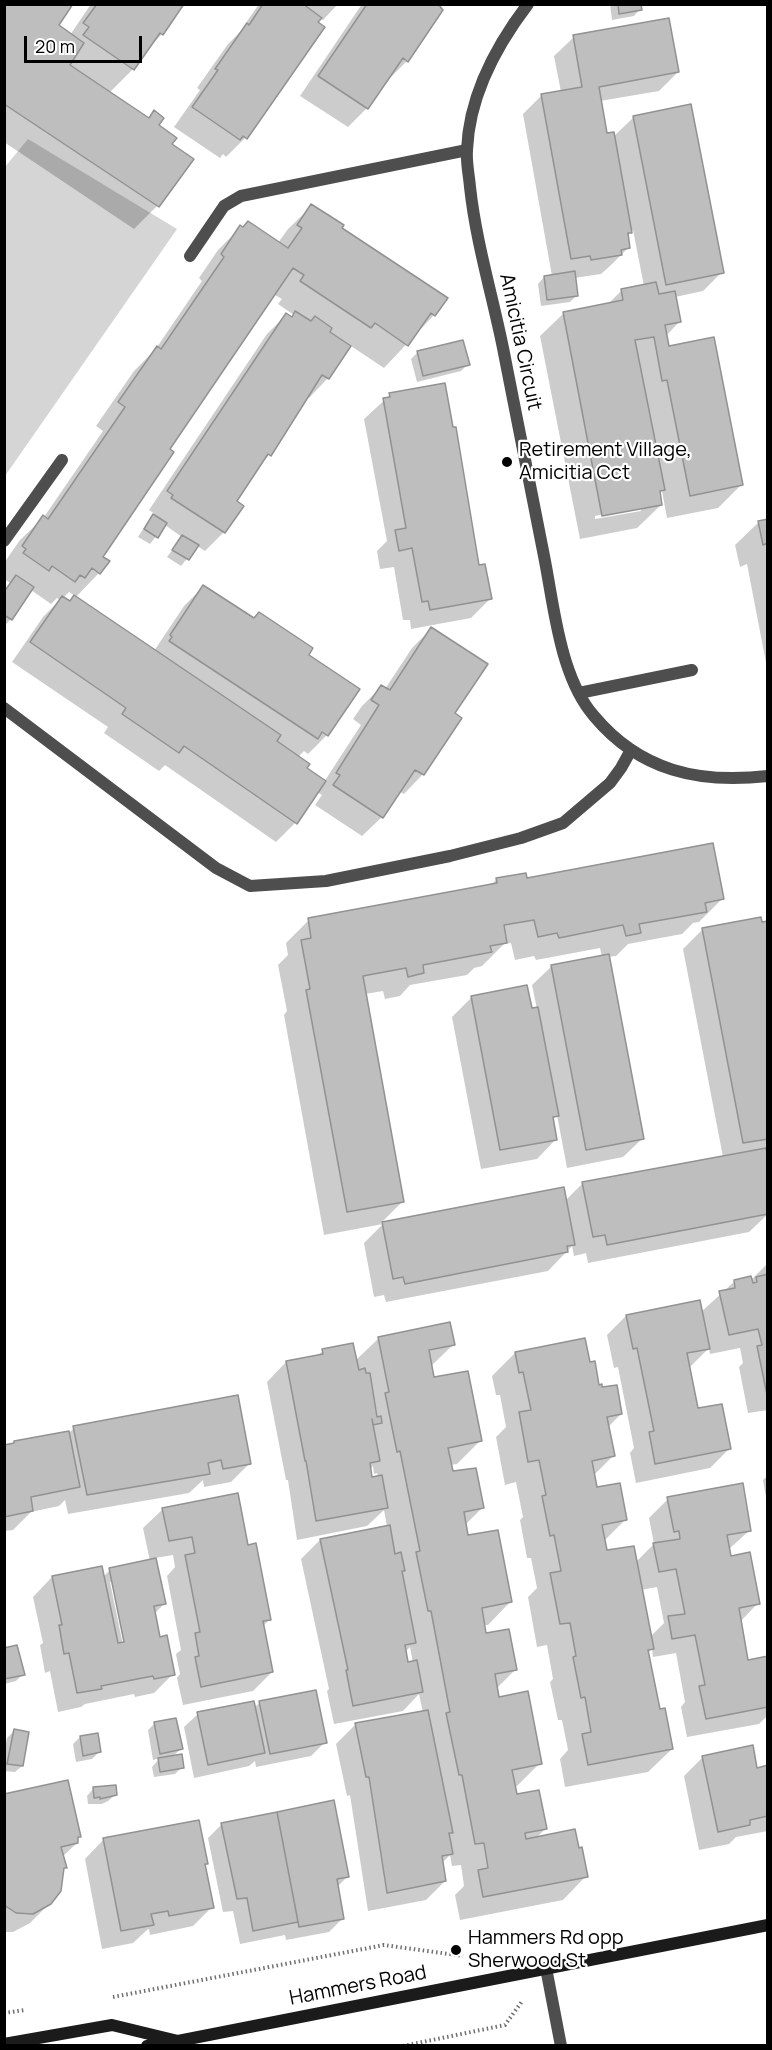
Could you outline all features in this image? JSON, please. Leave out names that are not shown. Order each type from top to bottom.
[{"type":"street","name":"Amicitia Circuit","points":[[528,4],[499,45],[487,69],[471,124],[467,150],[474,224],[502,346],[566,662],[579,693],[594,716],[620,742],[661,767],[697,777],[738,779],[768,776]]},
{"type":"street","points":[[190,256],[224,206],[241,196],[467,150]]},
{"type":"street","points":[[4,541],[62,460]]},
{"type":"street","points":[[579,693],[692,669]]},
{"type":"street","points":[[4,708],[216,868],[250,886],[326,881],[427,861],[521,838],[563,824],[610,783],[631,750]]},
{"type":"street","name":"Hammers Road","points":[[147,2046],[174,2044],[768,1925]]},
{"type":"street","points":[[546,1968],[561,2046]]},
{"type":"street","points":[[4,2044],[112,2025],[174,2044]]},
{"type":"path","points":[[108,1998],[384,1945]]},
{"type":"path","points":[[4,2013],[27,2010]]},
{"type":"path","points":[[403,2046],[505,2025]]},
{"type":"shaded area","points":[[28,139],[177,229],[5,476],[5,167]]},
{"type":"building","points":[[4,4],[73,4],[59,25],[84,43],[70,65],[149,118],[154,110],[164,118],[159,125],[177,138],[172,144],[194,159],[159,207],[4,104]]},
{"type":"building","points":[[97,4],[184,4],[163,35],[160,33],[134,70],[83,35],[89,27],[83,23]]},
{"type":"building","points":[[263,4],[303,4],[322,18],[318,22],[325,27],[247,139],[243,136],[240,140],[192,107],[218,70],[215,69]]},
{"type":"building","points":[[367,4],[438,4],[443,10],[408,62],[403,58],[368,109],[318,76]]},
{"type":"building","points":[[618,4],[641,4],[642,10],[619,14]]},
{"type":"building","points":[[669,18],[679,72],[599,87],[607,133],[614,132],[632,233],[628,233],[630,248],[621,250],[622,255],[591,260],[590,256],[571,259],[541,94],[582,87],[573,35]]},
{"type":"building","points":[[691,104],[724,273],[666,285],[633,116]]},
{"type":"building","points":[[311,204],[344,225],[342,228],[448,298],[435,316],[431,313],[408,346],[375,323],[371,328],[300,281],[304,275],[293,268],[170,449],[174,452],[103,557],[110,561],[100,574],[92,568],[85,578],[80,575],[75,582],[52,566],[49,571],[23,553],[26,549],[22,546],[43,515],[48,519],[125,407],[118,402],[157,346],[161,349],[224,257],[221,254],[240,225],[243,227],[248,221],[288,248],[302,228],[297,225]]},
{"type":"building","points":[[575,271],[578,296],[547,300],[544,276]]},
{"type":"building","points":[[656,282],[659,294],[675,291],[681,322],[665,325],[669,346],[714,337],[743,485],[690,496],[667,380],[662,381],[654,337],[635,340],[665,490],[660,491],[662,505],[602,516],[563,312],[623,300],[621,289]]},
{"type":"building","points":[[295,311],[311,321],[315,316],[332,328],[330,332],[351,346],[329,379],[322,375],[271,456],[268,454],[237,501],[244,506],[225,533],[171,498],[173,495],[167,491],[286,313],[292,317]]},
{"type":"building","points":[[463,340],[470,365],[423,376],[417,351]]},
{"type":"building","points":[[445,383],[453,427],[456,427],[479,565],[485,564],[492,599],[430,610],[428,601],[422,602],[412,548],[399,551],[395,530],[406,528],[383,398],[390,397],[389,393]]},
{"type":"building","points":[[153,514],[167,523],[158,538],[144,529]]},
{"type":"building","points":[[768,519],[768,543],[763,545],[758,521]]},
{"type":"building","points":[[182,535],[199,545],[189,560],[172,550]]},
{"type":"building","points":[[16,575],[34,587],[12,620],[4,615],[4,592]]},
{"type":"building","points":[[203,585],[254,618],[259,612],[313,648],[309,655],[360,689],[328,736],[322,732],[318,739],[169,641],[172,637],[170,635]]},
{"type":"building","points":[[74,595],[281,735],[277,741],[310,764],[307,768],[326,781],[297,824],[184,746],[179,753],[122,714],[126,708],[30,642],[62,596],[70,601]]},
{"type":"building","points":[[431,627],[488,664],[455,713],[462,718],[424,775],[415,770],[383,818],[333,785],[340,775],[336,773],[379,705],[371,700],[381,685],[390,690]]},
{"type":"building","points":[[713,843],[724,899],[705,903],[707,912],[639,924],[641,933],[626,936],[623,925],[559,938],[557,933],[538,937],[534,920],[504,925],[507,943],[490,946],[492,952],[423,965],[424,973],[408,977],[406,968],[363,976],[404,1202],[347,1212],[306,990],[310,989],[301,940],[311,938],[308,918],[497,883],[496,878],[526,873],[527,878]]},
{"type":"building","points":[[761,917],[762,922],[768,921],[768,1139],[743,1143],[702,928]]},
{"type":"building","points":[[609,954],[644,1139],[586,1150],[551,965]]},
{"type":"building","points":[[527,985],[532,1008],[538,1007],[559,1116],[553,1117],[557,1140],[500,1150],[471,996]]},
{"type":"building","points":[[766,1148],[768,1214],[607,1245],[605,1235],[593,1237],[582,1182]]},
{"type":"building","points":[[564,1187],[575,1245],[567,1246],[568,1252],[405,1284],[403,1277],[393,1279],[382,1222]]},
{"type":"building","points":[[768,1274],[767,1395],[757,1346],[762,1345],[758,1329],[729,1335],[719,1291],[735,1288],[734,1280],[751,1276],[753,1283],[757,1282],[756,1277]]},
{"type":"building","points":[[700,1300],[710,1349],[687,1353],[698,1408],[722,1404],[731,1449],[655,1464],[649,1432],[654,1431],[637,1348],[633,1349],[626,1315]]},
{"type":"building","points":[[450,1322],[455,1345],[429,1350],[434,1377],[468,1371],[482,1441],[448,1448],[453,1471],[476,1468],[484,1508],[464,1512],[468,1535],[498,1530],[512,1602],[482,1608],[486,1633],[509,1629],[517,1670],[495,1674],[499,1697],[528,1691],[542,1764],[512,1770],[517,1794],[539,1790],[547,1829],[525,1833],[526,1839],[575,1829],[579,1848],[582,1847],[588,1877],[483,1897],[478,1870],[488,1868],[484,1843],[475,1844],[462,1775],[459,1775],[446,1713],[450,1712],[431,1611],[428,1611],[416,1552],[420,1551],[400,1451],[397,1452],[385,1393],[389,1392],[378,1337]]},
{"type":"building","points":[[585,1338],[590,1362],[595,1361],[599,1385],[602,1384],[602,1387],[617,1385],[622,1414],[607,1417],[615,1456],[592,1461],[597,1487],[620,1483],[627,1520],[602,1525],[607,1550],[634,1546],[654,1649],[648,1650],[660,1709],[665,1708],[673,1749],[588,1765],[582,1734],[591,1732],[585,1697],[581,1698],[573,1657],[576,1656],[570,1623],[560,1624],[550,1573],[561,1571],[554,1535],[550,1536],[542,1496],[546,1495],[539,1460],[528,1462],[519,1412],[531,1410],[523,1372],[519,1373],[515,1352]]},
{"type":"building","points":[[353,1343],[359,1370],[365,1368],[366,1373],[370,1373],[377,1417],[381,1416],[382,1423],[373,1425],[380,1461],[370,1463],[372,1477],[382,1475],[388,1508],[316,1521],[286,1361],[323,1354],[322,1349]]},
{"type":"building","points":[[238,1395],[251,1464],[223,1469],[221,1460],[208,1463],[210,1474],[87,1495],[73,1426]]},
{"type":"building","points":[[69,1431],[80,1487],[31,1497],[33,1511],[4,1517],[4,1445],[14,1443],[14,1441]]},
{"type":"building","points":[[743,1483],[751,1531],[727,1535],[731,1556],[750,1552],[760,1604],[739,1608],[748,1660],[768,1656],[768,1707],[706,1719],[699,1686],[705,1685],[695,1635],[672,1639],[668,1616],[685,1614],[676,1569],[659,1572],[653,1543],[680,1539],[679,1531],[674,1532],[667,1497]]},
{"type":"building","points":[[238,1493],[248,1545],[256,1543],[271,1620],[263,1621],[273,1672],[201,1687],[195,1657],[199,1656],[195,1633],[200,1632],[185,1555],[195,1553],[192,1537],[169,1541],[162,1508]]},
{"type":"building","points":[[390,1525],[395,1554],[401,1552],[405,1571],[402,1571],[416,1643],[405,1645],[408,1662],[417,1660],[423,1692],[353,1706],[346,1670],[348,1670],[320,1539]]},
{"type":"building","points":[[156,1558],[166,1604],[154,1606],[160,1637],[167,1635],[175,1675],[154,1679],[153,1676],[77,1693],[69,1653],[64,1654],[59,1625],[62,1625],[52,1576],[102,1566],[118,1643],[124,1642],[109,1568]]},
{"type":"building","points":[[17,1645],[25,1675],[4,1679],[4,1648]]},
{"type":"building","points":[[316,1690],[327,1743],[270,1754],[259,1701]]},
{"type":"building","points":[[254,1701],[265,1753],[208,1765],[197,1712]]},
{"type":"building","points":[[428,1710],[453,1833],[449,1833],[453,1854],[442,1856],[446,1881],[387,1893],[369,1777],[366,1777],[355,1723]]},
{"type":"building","points":[[176,1718],[183,1749],[160,1754],[154,1722]]},
{"type":"building","points":[[14,1729],[29,1732],[23,1766],[7,1764]]},
{"type":"building","points":[[98,1733],[101,1752],[83,1756],[80,1736]]},
{"type":"building","points":[[753,1745],[757,1768],[768,1765],[768,1816],[750,1820],[750,1825],[718,1832],[702,1756]]},
{"type":"building","points":[[182,1754],[184,1768],[160,1772],[158,1758]]},
{"type":"building","points":[[68,1780],[81,1837],[78,1837],[78,1843],[61,1847],[67,1868],[64,1868],[61,1891],[51,1904],[33,1914],[16,1913],[4,1905],[4,1794]]},
{"type":"building","points":[[116,1785],[117,1795],[94,1798],[93,1787]]},
{"type":"building","points":[[334,1800],[349,1877],[337,1879],[344,1919],[299,1927],[277,1812]]},
{"type":"building","points":[[277,1812],[298,1922],[253,1931],[247,1898],[237,1899],[221,1823]]},
{"type":"building","points":[[199,1820],[214,1908],[169,1916],[168,1911],[151,1914],[154,1925],[121,1931],[103,1838]]},
{"type":"place","name":"Retirement Village, Amicitia Cct","points":[[507,462]]},
{"type":"place","name":"Hammers Rd opp Sherwood St","points":[[456,1950]]}]
